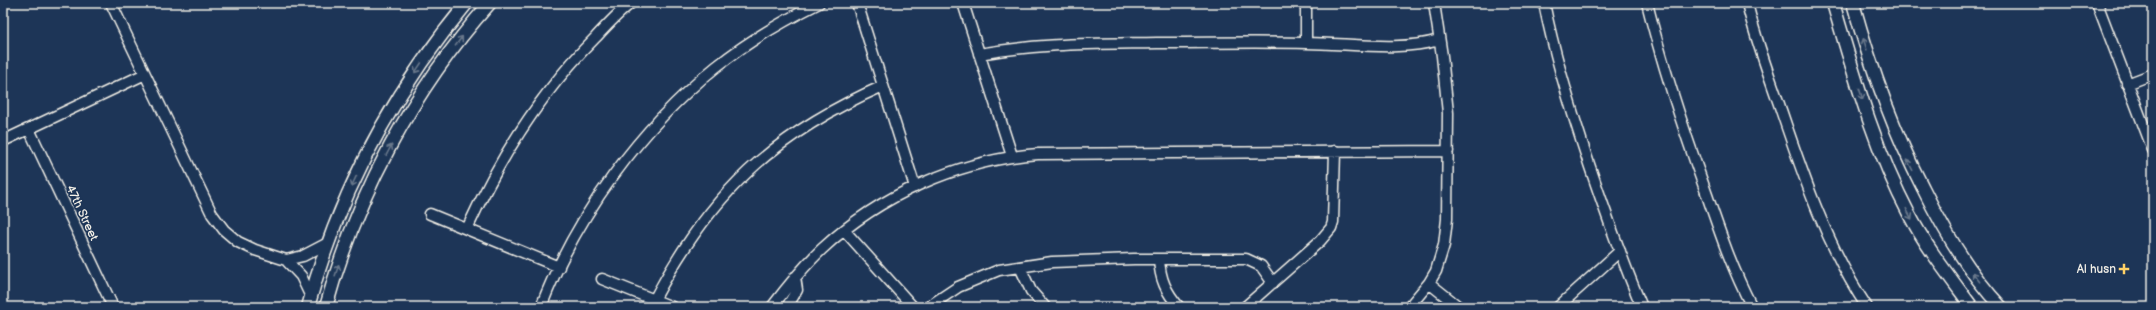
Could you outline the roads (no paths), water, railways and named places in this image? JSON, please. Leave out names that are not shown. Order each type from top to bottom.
[{"type":"street","points":[[111,3],[218,222],[231,236],[246,246],[286,260],[301,276],[310,302]]},
{"type":"street","points":[[310,302],[328,243],[359,170],[394,105],[433,46],[467,3]]},
{"type":"street","points":[[326,307],[354,223],[394,140],[437,71],[490,3]]},
{"type":"street","points":[[467,229],[489,181],[507,150],[548,91],[574,60],[631,3]]},
{"type":"street","points":[[541,307],[559,267],[588,214],[611,180],[640,143],[672,108],[717,66],[760,36],[818,3]]},
{"type":"street","points":[[856,3],[915,186]]},
{"type":"street","points":[[963,3],[1012,156]]},
{"type":"street","points":[[1306,3],[1306,43]]},
{"type":"street","points":[[1410,307],[1429,283],[1440,258],[1446,234],[1448,113],[1434,3]]},
{"type":"street","points":[[1544,3],[1561,77],[1620,252],[1642,307]]},
{"type":"street","points":[[1647,3],[1681,124],[1732,265],[1752,307]]},
{"type":"street","points":[[1746,3],[1761,53],[1811,192],[1847,273],[1867,307]]},
{"type":"street","points":[[1833,3],[1861,96],[1900,195],[1921,235],[1972,307]]},
{"type":"street","points":[[1854,3],[1888,114],[1909,162],[1956,250],[2001,307]]},
{"type":"street","points":[[2097,3],[2153,150]]},
{"type":"street","points":[[979,54],[1028,46],[1078,43],[1306,43],[1403,45],[1424,44],[1439,40]]},
{"type":"street","points":[[3,141],[145,74]]},
{"type":"street","points":[[2127,84],[2153,74]]},
{"type":"street","points":[[654,300],[684,247],[702,222],[741,176],[778,145],[813,121],[839,106],[882,86]]},
{"type":"street","name":"47th Street","points":[[29,129],[112,307]]},
{"type":"street","points":[[772,307],[795,277],[821,250],[844,230],[882,204],[915,186],[983,162],[1012,156],[1335,151],[1448,151]]},
{"type":"street","points":[[1245,307],[1320,241],[1331,228],[1334,214],[1335,151]]},
{"type":"street","points":[[430,214],[559,267]]},
{"type":"street","points":[[844,230],[913,307]]},
{"type":"street","points":[[286,260],[312,252],[328,243]]},
{"type":"street","points":[[1558,307],[1620,252]]},
{"type":"street","points":[[1159,259],[1159,272],[1164,288],[1179,307]]},
{"type":"street","points":[[928,307],[958,287],[999,270],[1073,260],[1252,260],[1261,266],[1272,283]]},
{"type":"street","points":[[1020,267],[1031,291],[1045,307]]},
{"type":"street","points":[[787,307],[797,290],[795,277]]},
{"type":"street","points":[[602,279],[672,307]]},
{"type":"street","points":[[1429,283],[1458,307]]},
{"type":"place","name":"Al husn","points":[[2124,269]]}]
